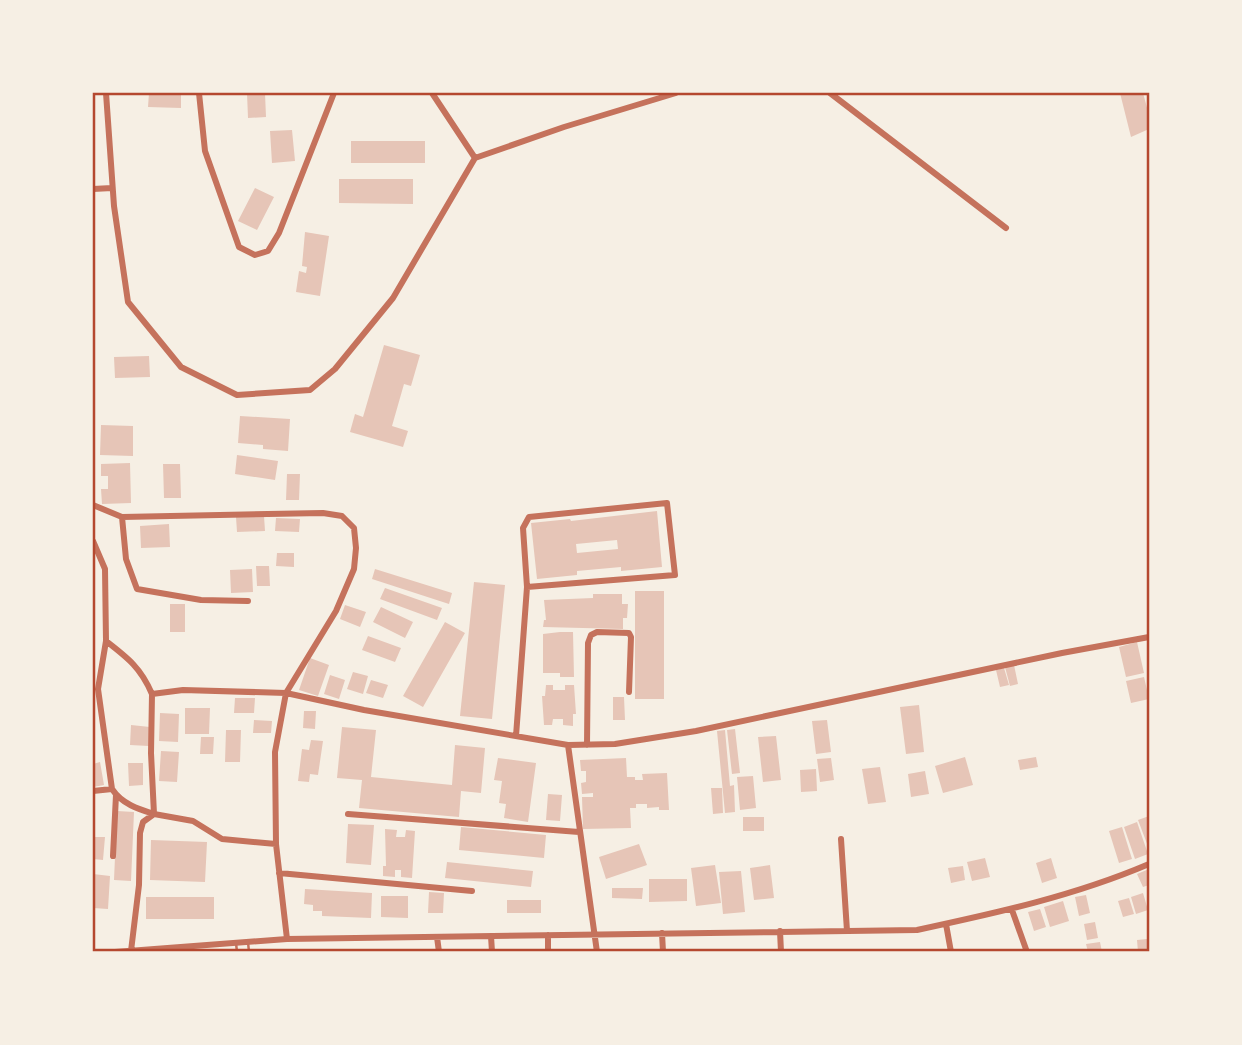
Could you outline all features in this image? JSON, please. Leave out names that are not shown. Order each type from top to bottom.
[{"type":"street","points":[[106,93],[113,188],[128,302],[181,367],[237,395],[310,390],[335,369],[393,298],[475,158],[564,127],[676,93]]},
{"type":"street","points":[[200,93],[205,151],[239,247],[254,255],[268,251],[279,233],[334,93]]},
{"type":"street","points":[[432,93],[475,158]]},
{"type":"street","points":[[830,93],[1006,228]]},
{"type":"street","points":[[93,189],[113,188]]},
{"type":"street","points":[[516,736],[527,587],[523,528],[528,517],[667,503],[675,575],[527,587]]},
{"type":"street","points":[[93,505],[122,517],[323,513],[342,516],[354,528],[354,569],[337,611],[286,693],[275,752],[276,844],[287,940]]},
{"type":"street","points":[[122,517],[126,559],[137,589],[201,600],[248,601]]},
{"type":"street","points":[[93,541],[105,569],[106,641],[98,689],[114,792],[113,856]]},
{"type":"street","points":[[587,744],[588,643],[591,635],[597,632],[629,633],[629,692]]},
{"type":"street","points":[[152,694],[183,690],[286,693],[365,710],[569,745],[615,744],[696,731],[1149,637]]},
{"type":"street","points":[[106,641],[144,675],[152,694],[153,814]]},
{"type":"street","points":[[569,745],[597,952]]},
{"type":"street","points":[[93,791],[114,792],[132,807],[153,814],[193,821],[222,839],[276,844]]},
{"type":"street","points":[[131,951],[139,885],[140,833],[143,822],[153,814]]},
{"type":"street","points":[[348,814],[579,832]]},
{"type":"street","points":[[841,839],[846,930]]},
{"type":"street","points":[[115,952],[287,940],[917,930],[1012,910],[1113,879],[1149,864]]},
{"type":"street","points":[[279,873],[472,891]]},
{"type":"street","points":[[1012,910],[1027,952]]},
{"type":"street","points":[[946,923],[951,952]]},
{"type":"street","points":[[780,932],[781,952]]},
{"type":"street","points":[[662,933],[663,952]]},
{"type":"street","points":[[548,935],[548,952]]},
{"type":"street","points":[[491,936],[492,952]]},
{"type":"street","points":[[438,937],[439,952]]},
{"type":"lane","points":[[248,942],[249,952]]},
{"type":"lane","points":[[236,943],[237,952]]},
{"type":"building","points":[[149,93],[181,93],[181,108],[148,107]]},
{"type":"building","points":[[247,93],[265,93],[266,117],[248,118]]},
{"type":"building","points":[[1120,93],[1143,93],[1149,115],[1149,129],[1131,137]]},
{"type":"building","points":[[292,130],[295,161],[272,163],[270,131]]},
{"type":"building","points":[[351,141],[425,141],[425,163],[351,163]]},
{"type":"building","points":[[339,179],[413,179],[413,204],[339,203]]},
{"type":"building","points":[[255,188],[274,197],[257,230],[238,221]]},
{"type":"building","points":[[305,232],[329,236],[320,296],[296,292],[299,271],[306,273],[307,267],[302,266]]},
{"type":"building","points":[[384,345],[420,355],[411,386],[404,384],[392,426],[408,431],[403,447],[350,432],[355,414],[363,417]]},
{"type":"building","points":[[149,356],[150,377],[115,378],[114,357]]},
{"type":"building","points":[[240,416],[290,419],[288,451],[238,443]]},
{"type":"building","points":[[101,425],[133,426],[133,456],[100,455]]},
{"type":"building","points":[[237,455],[278,461],[275,480],[235,474]]},
{"type":"building","points":[[130,463],[131,503],[102,504],[101,489],[108,489],[108,476],[101,476],[101,464]]},
{"type":"building","points":[[163,464],[180,464],[181,498],[164,498]]},
{"type":"building","points":[[287,474],[300,474],[299,500],[286,500]]},
{"type":"building","points":[[657,511],[662,567],[577,571],[577,575],[537,579],[531,523]],"holes":[[[617,540],[618,549],[577,553],[576,544]]]},
{"type":"building","points":[[264,516],[265,531],[237,532],[236,517]]},
{"type":"building","points":[[276,518],[300,519],[299,532],[275,531]]},
{"type":"building","points":[[169,524],[170,547],[141,548],[140,526]]},
{"type":"building","points":[[277,553],[294,553],[294,567],[276,566]]},
{"type":"building","points":[[256,566],[269,566],[270,586],[257,586]]},
{"type":"building","points":[[252,569],[253,592],[231,593],[230,570]]},
{"type":"building","points":[[375,569],[452,593],[449,604],[372,579]]},
{"type":"building","points":[[474,582],[505,585],[492,719],[460,716]]},
{"type":"building","points":[[385,588],[442,608],[437,620],[380,599]]},
{"type":"building","points":[[635,591],[664,591],[664,699],[635,699]]},
{"type":"building","points":[[593,594],[622,594],[622,604],[628,604],[627,618],[623,618],[623,629],[543,627],[546,620],[544,600],[593,598]]},
{"type":"building","points":[[170,604],[185,604],[185,632],[170,632]]},
{"type":"building","points":[[345,605],[366,612],[360,627],[340,619]]},
{"type":"building","points":[[381,607],[413,622],[405,638],[373,622]]},
{"type":"building","points":[[445,622],[465,633],[423,707],[403,696]]},
{"type":"building","points":[[573,632],[574,677],[560,677],[560,673],[543,673],[543,634]]},
{"type":"building","points":[[368,636],[401,648],[395,662],[362,650]]},
{"type":"building","points":[[1137,642],[1144,673],[1126,677],[1119,647]]},
{"type":"building","points":[[310,658],[329,665],[318,696],[299,690]]},
{"type":"building","points":[[1014,665],[1018,684],[1010,686],[1005,667]]},
{"type":"building","points":[[1004,668],[1009,685],[1000,687],[996,670]]},
{"type":"building","points":[[353,672],[368,676],[363,694],[347,689]]},
{"type":"building","points":[[330,675],[345,680],[339,699],[324,694]]},
{"type":"building","points":[[1144,677],[1149,699],[1131,703],[1126,681]]},
{"type":"building","points":[[371,680],[388,685],[383,698],[366,693]]},
{"type":"building","points":[[546,685],[553,685],[553,690],[565,690],[565,685],[574,685],[576,714],[573,714],[573,726],[563,725],[563,719],[553,719],[552,725],[544,725],[542,696],[545,696]]},
{"type":"building","points":[[613,697],[624,697],[625,720],[613,720]]},
{"type":"building","points":[[235,698],[255,698],[254,713],[234,713]]},
{"type":"building","points":[[919,705],[924,752],[906,754],[900,707]]},
{"type":"building","points":[[185,708],[210,708],[209,734],[185,734]]},
{"type":"building","points":[[304,711],[316,711],[315,729],[303,728]]},
{"type":"building","points":[[160,713],[179,714],[178,742],[159,741]]},
{"type":"building","points":[[254,720],[272,721],[271,733],[253,733]]},
{"type":"building","points":[[827,720],[831,752],[816,754],[812,721]]},
{"type":"building","points":[[131,725],[150,727],[149,746],[130,745]]},
{"type":"building","points":[[342,727],[376,730],[371,777],[452,785],[455,745],[485,748],[481,793],[461,791],[459,817],[359,808],[362,780],[337,778]]},
{"type":"building","points":[[735,729],[740,773],[732,774],[727,730]]},
{"type":"building","points":[[226,730],[241,730],[240,762],[225,762]]},
{"type":"building","points":[[725,730],[730,786],[734,785],[735,812],[725,813],[717,731]]},
{"type":"building","points":[[776,736],[781,780],[763,782],[758,737]]},
{"type":"building","points":[[201,737],[214,737],[213,754],[200,754]]},
{"type":"building","points":[[311,740],[323,741],[318,775],[310,774],[309,782],[298,781],[302,749],[309,750]]},
{"type":"building","points":[[161,751],[179,752],[177,782],[159,781]]},
{"type":"building","points":[[965,757],[973,785],[943,793],[935,766]]},
{"type":"building","points":[[1036,757],[1038,767],[1020,770],[1018,760]]},
{"type":"building","points":[[498,758],[536,763],[528,822],[504,818],[506,804],[499,803],[502,781],[494,780]]},
{"type":"building","points":[[626,758],[627,777],[635,777],[635,780],[643,780],[642,774],[667,773],[669,810],[636,804],[636,808],[630,808],[631,828],[583,829],[582,797],[593,797],[593,793],[582,794],[581,783],[586,782],[586,771],[581,771],[580,760]]},
{"type":"building","points":[[831,758],[834,780],[820,782],[817,759]]},
{"type":"building","points":[[100,762],[104,785],[93,787],[93,764]]},
{"type":"building","points":[[128,763],[143,763],[143,785],[129,786]]},
{"type":"building","points":[[880,767],[886,802],[868,804],[862,769]]},
{"type":"building","points":[[816,769],[817,791],[801,792],[800,770]]},
{"type":"building","points":[[925,771],[929,794],[911,797],[908,774]]},
{"type":"building","points":[[753,776],[756,808],[740,810],[737,777]]},
{"type":"building","points":[[711,788],[722,788],[723,813],[713,814]]},
{"type":"building","points":[[548,794],[562,795],[560,821],[546,820]]},
{"type":"building","points":[[117,811],[134,812],[131,881],[114,880]]},
{"type":"building","points":[[1149,816],[1149,849],[1138,820]]},
{"type":"building","points":[[743,817],[764,817],[764,831],[743,831]]},
{"type":"building","points":[[1137,822],[1148,854],[1135,859],[1124,827]]},
{"type":"building","points":[[348,824],[374,825],[371,865],[346,863]]},
{"type":"building","points":[[461,827],[546,835],[544,858],[459,850]]},
{"type":"building","points":[[1122,827],[1132,859],[1119,863],[1109,831]]},
{"type":"building","points":[[385,829],[397,830],[396,837],[405,837],[406,830],[415,831],[412,878],[401,877],[401,870],[395,870],[395,877],[383,876],[383,866],[386,866]]},
{"type":"building","points":[[93,837],[105,837],[103,860],[93,859]]},
{"type":"building","points":[[151,840],[207,842],[205,882],[150,880]]},
{"type":"building","points":[[639,844],[647,865],[606,879],[599,857]]},
{"type":"building","points":[[985,858],[990,877],[972,881],[967,862]]},
{"type":"building","points":[[1051,858],[1057,878],[1042,883],[1036,863]]},
{"type":"building","points":[[447,862],[533,871],[531,887],[445,878]]},
{"type":"building","points":[[715,865],[721,903],[696,906],[691,868]]},
{"type":"building","points":[[770,865],[774,898],[754,900],[750,868]]},
{"type":"building","points":[[963,866],[965,880],[951,883],[948,868]]},
{"type":"building","points":[[1149,869],[1149,885],[1143,887],[1137,874]]},
{"type":"building","points":[[741,871],[745,912],[723,914],[719,872]]},
{"type":"building","points":[[93,874],[110,876],[108,909],[93,908]]},
{"type":"building","points":[[649,879],[687,879],[687,901],[649,902]]},
{"type":"building","points":[[612,888],[643,888],[642,899],[612,898]]},
{"type":"building","points":[[305,889],[372,893],[371,918],[322,916],[322,911],[313,911],[313,905],[304,904]]},
{"type":"building","points":[[429,892],[444,893],[443,913],[428,913]]},
{"type":"building","points":[[1143,893],[1148,910],[1136,914],[1131,897]]},
{"type":"building","points":[[1086,895],[1090,913],[1079,916],[1075,897]]},
{"type":"building","points":[[381,896],[408,896],[408,918],[381,917]]},
{"type":"building","points":[[146,897],[214,897],[214,919],[146,919]]},
{"type":"building","points":[[1129,898],[1134,914],[1123,917],[1118,901]]},
{"type":"building","points":[[507,900],[541,900],[541,913],[507,913]]},
{"type":"building","points":[[1063,901],[1069,921],[1050,927],[1044,907]]},
{"type":"building","points":[[1040,909],[1046,927],[1034,931],[1028,912]]},
{"type":"building","points":[[1095,922],[1098,938],[1087,940],[1084,924]]},
{"type":"building","points":[[1147,939],[1148,952],[1138,952],[1137,940]]},
{"type":"building","points":[[1100,942],[1102,952],[1088,952],[1086,944]]}]
